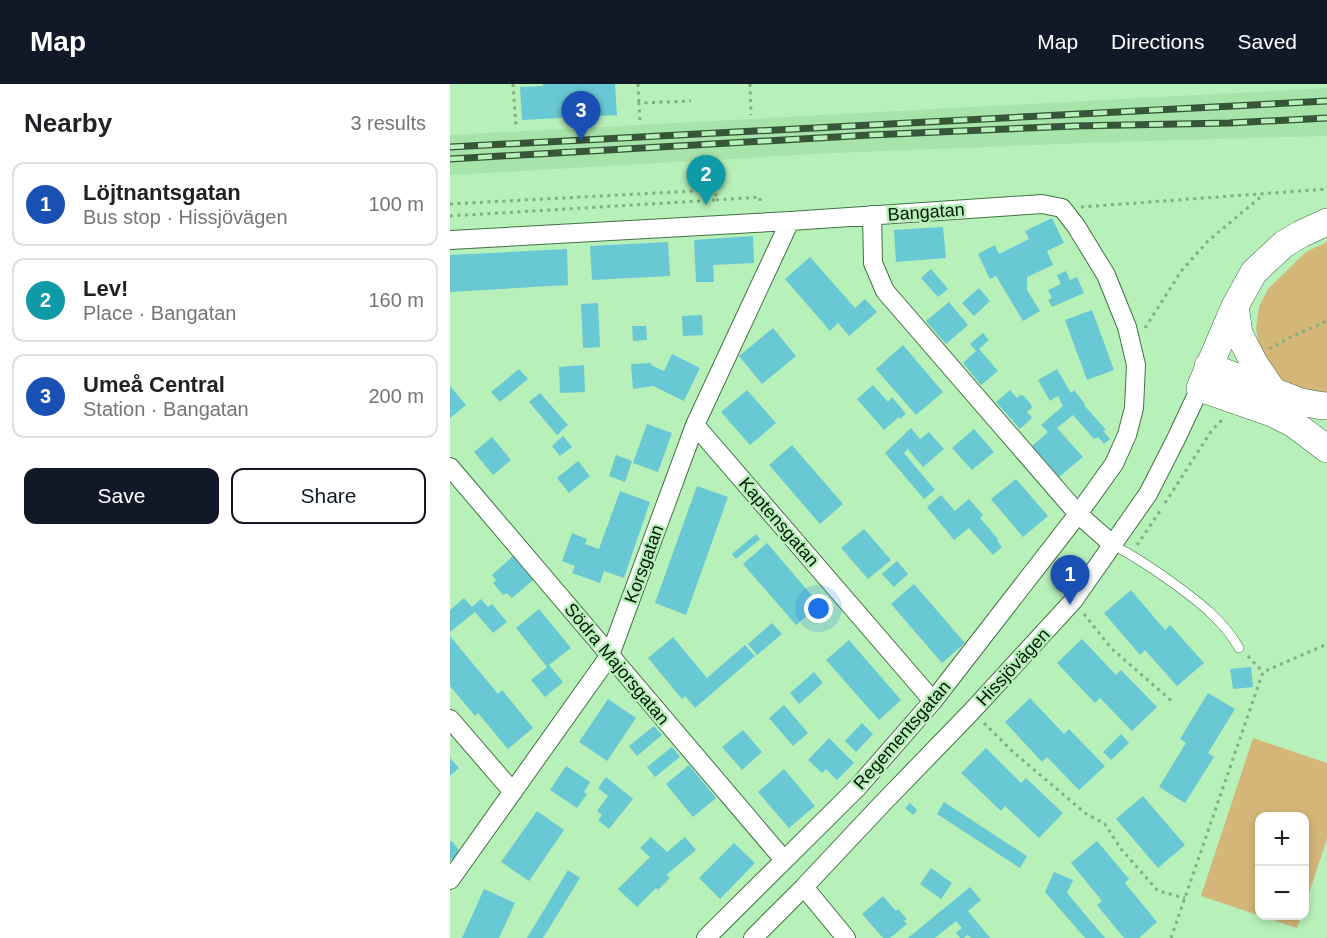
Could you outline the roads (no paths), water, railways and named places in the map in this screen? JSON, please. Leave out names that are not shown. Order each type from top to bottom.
[{"type":"main road","name":"Hissjövägen","points":[[1204,377],[1235,306],[1254,272],[1284,244],[1327,222]]},
{"type":"main road","points":[[1235,306],[1239,334],[1254,363],[1273,391]]},
{"type":"main road","points":[[1204,377],[1273,391],[1301,402],[1327,406]]},
{"type":"main road","points":[[1204,377],[1294,424],[1327,449]]},
{"type":"street","name":"Bangatan","points":[[450,240],[1042,204],[1062,208],[1076,226],[1106,275],[1127,327],[1136,365],[1134,408],[1127,435],[1114,464],[1078,514]]},
{"type":"street","points":[[872,216],[873,263],[885,291],[1078,514],[1113,545]]},
{"type":"street","name":"Korsgatan","points":[[450,880],[610,656],[695,425],[790,221]]},
{"type":"street","name":"Hissjövägen","points":[[753,938],[972,711],[1073,601],[1148,494],[1204,377]]},
{"type":"street","name":"Kaptensgatan","points":[[695,425],[933,701]]},
{"type":"street","name":"Södra Majorsgatan","points":[[450,467],[784,860]]},
{"type":"street","name":"Regementsgatan","points":[[706,938],[857,788],[933,701],[1078,514]]},
{"type":"street","points":[[450,719],[513,792]]},
{"type":"street","points":[[804,887],[846,938]]},
{"type":"lane","points":[[1113,545],[1163,575],[1203,605],[1216,616],[1239,648]]},
{"type":"railway","points":[[450,147],[1327,101]]},
{"type":"railway","points":[[450,159],[870,135],[1327,118]]},
{"type":"place","name":"Umeå Central","points":[[581,141]]},
{"type":"place","name":"Lev!","points":[[706,205]]},
{"type":"place","name":"Löjtnantsgatan","points":[[1070,605]]}]
